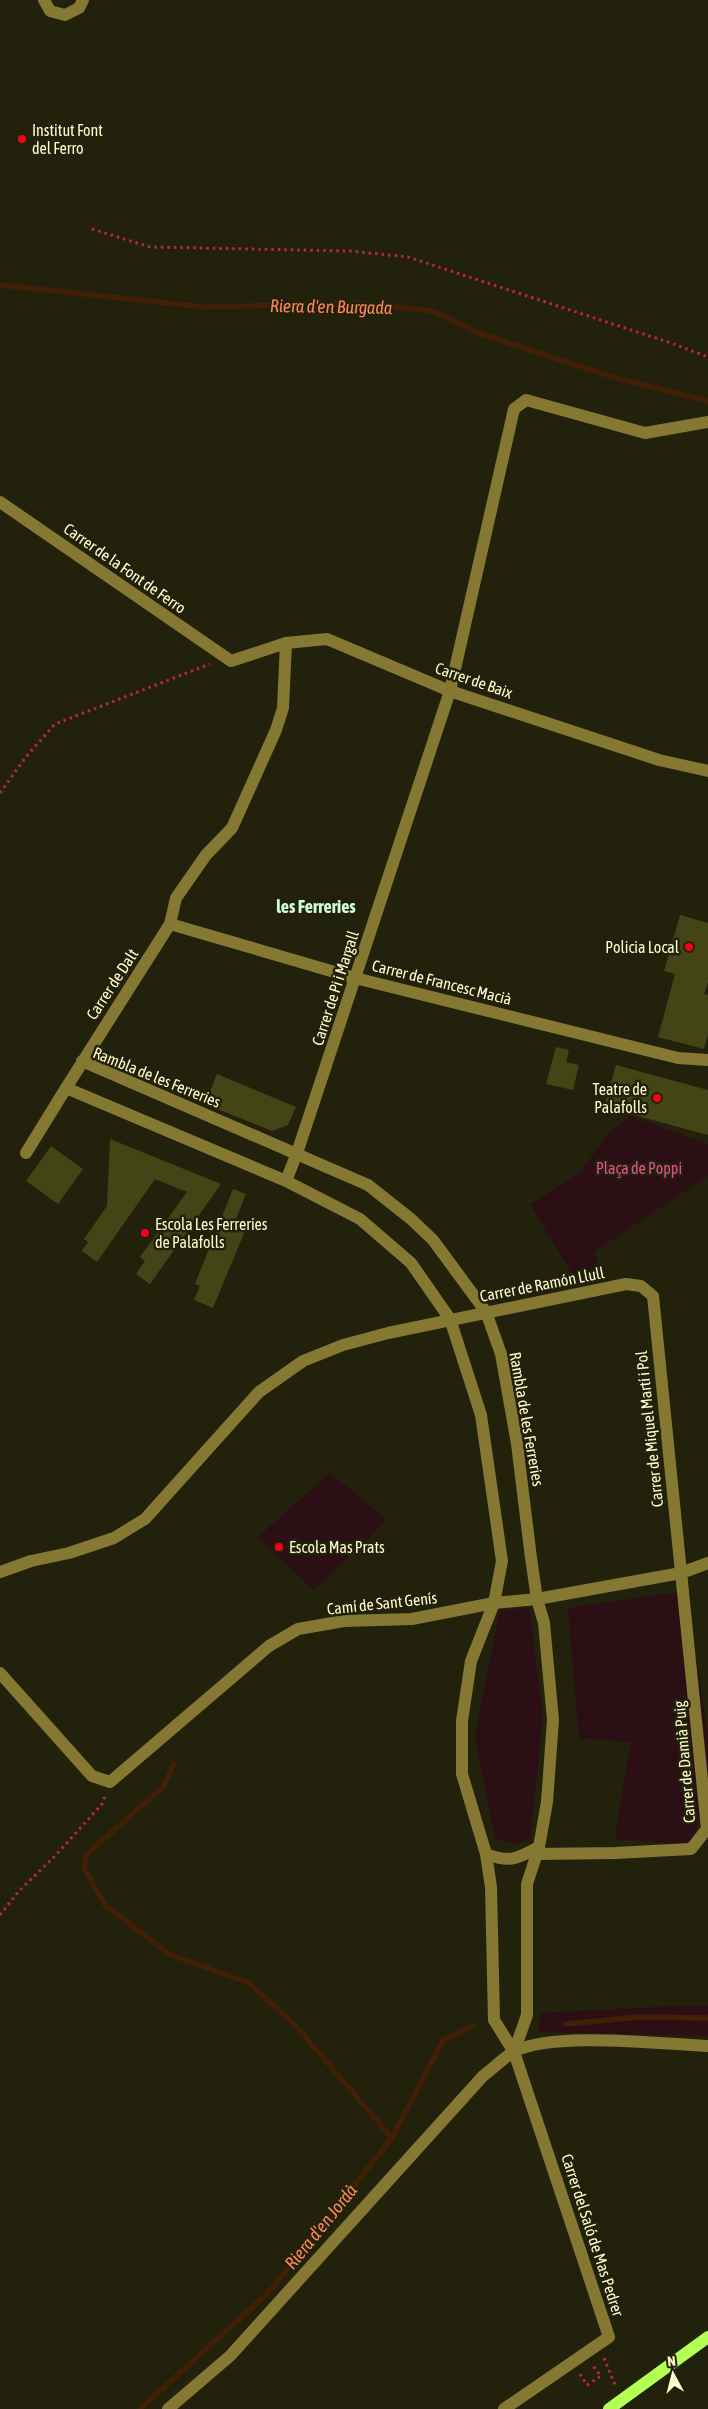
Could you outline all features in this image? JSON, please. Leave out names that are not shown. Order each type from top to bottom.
[{"type":"main road","points":[[609,2409],[708,2338]]},
{"type":"street","points":[[44,0],[50,11],[65,15],[79,8],[83,0]]},
{"type":"street","name":"Carrer de Pi i Margall","points":[[286,1181],[297,1154],[450,691],[514,409],[526,400],[645,433],[708,422]]},
{"type":"street","name":"Carrer de la Font de Ferro","points":[[0,502],[229,659]]},
{"type":"street","name":"Carrer de Baix","points":[[229,659],[286,643],[327,639],[450,691],[659,760],[708,770]]},
{"type":"street","name":"Carrer de Dalt","points":[[82,1062],[170,924],[176,898],[206,856],[232,828],[276,730],[283,708],[286,643]]},
{"type":"street","name":"Carrer de Francesc Macià","points":[[170,924],[355,978],[678,1058],[708,1060]]},
{"type":"street","name":"Rambla de les Ferreries","points":[[66,1088],[82,1062],[368,1185],[434,1240],[486,1312],[501,1354],[517,1444],[537,1599]]},
{"type":"street","points":[[26,1153],[66,1088],[286,1181],[360,1219],[411,1264],[450,1319],[481,1415],[502,1561],[494,1603]]},
{"type":"street","name":"Carrer de Ramón Llull","points":[[0,1572],[31,1561],[69,1554],[114,1538],[145,1519],[259,1392],[303,1361],[343,1345],[450,1319],[626,1284],[641,1286]]},
{"type":"street","name":"Carrer de Miquel Martí i Pol","points":[[641,1286],[653,1296],[681,1573]]},
{"type":"street","name":"Camí de Sant Genís","points":[[110,1782],[269,1646],[298,1629],[344,1621],[412,1619],[494,1603],[537,1599],[681,1573],[708,1563]]},
{"type":"street","name":"Carrer de Damià Puig","points":[[538,1850],[615,1853],[691,1849],[707,1829],[681,1573]]},
{"type":"street","points":[[514,2052],[527,2016],[527,1884],[538,1850],[546,1802],[553,1720],[544,1623],[537,1599]]},
{"type":"street","name":"Carrer del Saló de Mas Pedrer","points":[[494,1603],[471,1661],[462,1721],[462,1774],[486,1854],[492,1888],[494,2020],[514,2052],[610,2337],[504,2409]]},
{"type":"street","points":[[0,1674],[92,1776],[110,1782]]},
{"type":"street","points":[[486,1854],[503,1860],[511,1860],[538,1850]]},
{"type":"street","points":[[168,2409],[230,2356],[483,2076],[514,2052],[545,2043],[573,2040],[708,2046]]},
{"type":"path","points":[[92,229],[150,247],[350,251],[408,257],[671,342],[708,358]]},
{"type":"path","points":[[0,793],[25,758],[55,724],[229,659]]},
{"type":"path","points":[[0,1915],[18,1892],[55,1856],[102,1804],[110,1782]]},
{"type":"path","points":[[576,2369],[587,2385],[600,2376],[590,2362],[602,2354]]},
{"type":"green space","name":"Plaça de Poppi","points":[[630,1116],[708,1144],[708,1176],[594,1252],[600,1269],[574,1277],[530,1204],[580,1173],[607,1135]]},
{"type":"green space","points":[[330,1473],[387,1520],[314,1590],[258,1537]]},
{"type":"green space","points":[[686,1591],[708,1735],[708,1780],[692,1844],[615,1839],[631,1742],[579,1738],[568,1608]]},
{"type":"green space","points":[[529,1608],[543,1716],[530,1839],[514,1844],[495,1838],[475,1736],[500,1610]]},
{"type":"green space","points":[[708,2006],[708,2036],[538,2032],[541,2013]]},
{"type":"building","points":[[680,915],[708,923],[708,982],[704,994],[708,995],[708,1035],[704,1049],[658,1037],[675,974],[664,971]]},
{"type":"building","points":[[556,1047],[569,1050],[566,1062],[579,1065],[573,1090],[546,1084]]},
{"type":"building","name":"Teatre de Palafolls","points":[[616,1065],[708,1090],[708,1135],[604,1107]]},
{"type":"building","points":[[217,1074],[296,1107],[288,1125],[272,1131],[205,1104]]},
{"type":"building","points":[[110,1139],[221,1184],[150,1284],[136,1274],[145,1261],[140,1257],[187,1192],[155,1179],[97,1262],[82,1251],[88,1242],[84,1239],[107,1206]]},
{"type":"building","points":[[51,1146],[83,1169],[58,1204],[26,1181]]},
{"type":"building","points":[[233,1189],[246,1194],[235,1221],[247,1226],[213,1308],[194,1300],[200,1286],[195,1284]]},
{"type":"waterway","name":"Riera d'en Burgada","points":[[0,285],[204,307],[361,303],[433,311],[481,334],[616,378],[708,401]]},
{"type":"waterway","points":[[174,1764],[163,1787],[87,1854],[84,1868],[105,1905],[169,1954],[249,1983],[294,2024],[392,2138]]},
{"type":"waterway","name":"Riera d'en Jordà","points":[[566,2024],[639,2017],[708,2018]]},
{"type":"waterway","name":"Riera d'en Jordà","points":[[140,2409],[269,2292],[392,2138],[443,2040],[473,2026]]},
{"type":"place","name":"Institut Font del Ferro","points":[[22,139]]},
{"type":"place","name":"Policia Local","points":[[689,947]]},
{"type":"place","name":"Teatre de Palafolls","points":[[657,1098]]},
{"type":"place","name":"Escola Les Ferreries de Palafolls","points":[[145,1233]]},
{"type":"place","name":"Escola Mas Prats","points":[[279,1547]]},
{"type":"district","name":"les Ferreries","points":[[316,907]]}]
